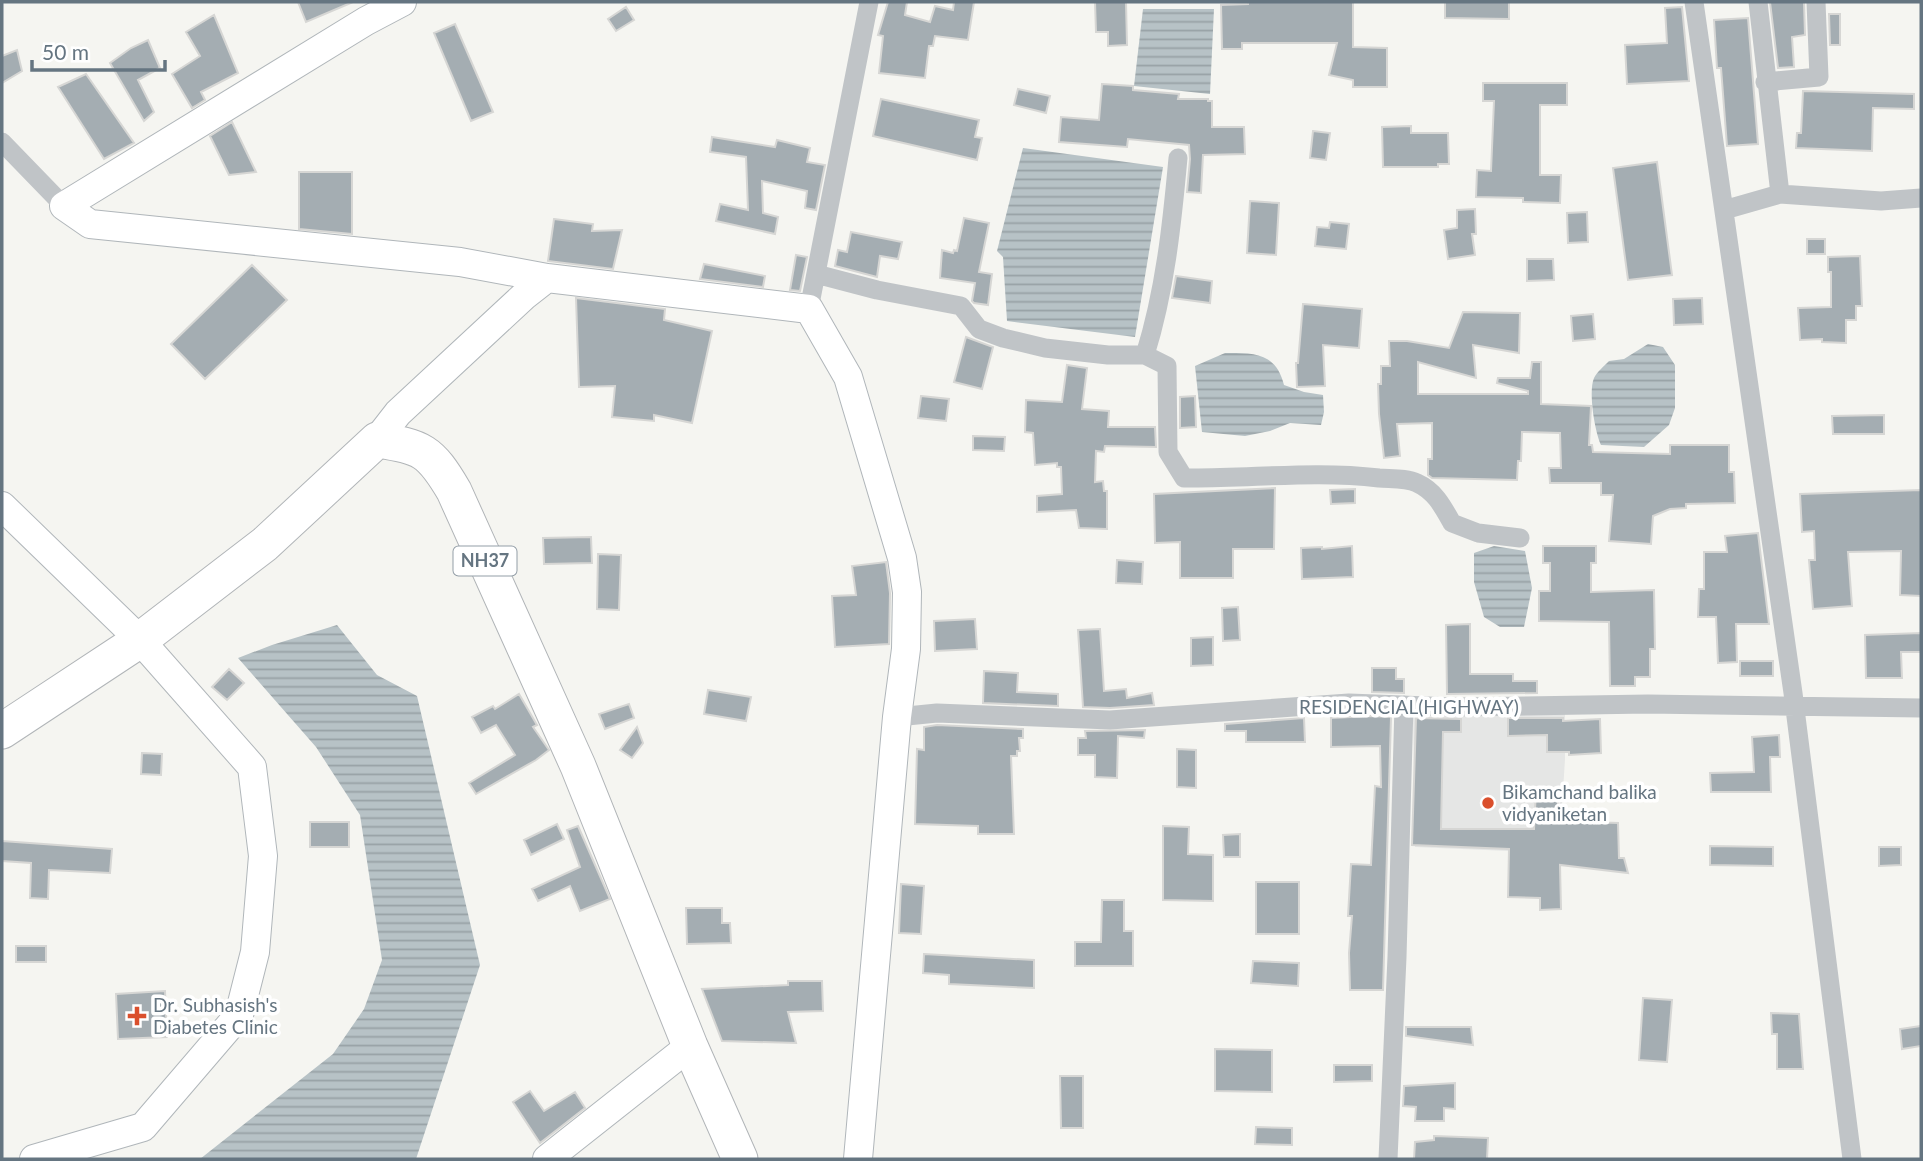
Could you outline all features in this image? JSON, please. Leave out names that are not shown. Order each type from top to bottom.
[{"type":"highway","points":[[2,731],[140,640],[265,544],[377,440]]},
{"type":"highway","name":"NH37","points":[[377,440],[414,446],[427,454],[441,468],[454,491],[578,766],[690,1046],[740,1159]]},
{"type":"street","points":[[64,206],[401,2]]},
{"type":"street","points":[[858,1159],[897,716],[906,649],[907,592],[902,558],[848,377],[810,309],[869,2]]},
{"type":"street","points":[[1694,2],[1795,707],[1852,1159]]},
{"type":"street","points":[[1758,2],[1765,82],[1780,194]]},
{"type":"street","points":[[1765,82],[1819,77],[1816,2]]},
{"type":"street","points":[[2,142],[64,206],[90,224],[460,262],[547,278],[810,309]]},
{"type":"street","points":[[1145,355],[1157,315],[1173,217],[1178,158]]},
{"type":"street","points":[[1724,210],[1780,194],[1881,201],[1921,198]]},
{"type":"street","points":[[816,274],[877,290],[961,306],[979,329],[1003,338],[1045,348],[1108,355],[1145,355],[1167,366],[1168,452],[1184,478],[1345,474],[1416,482],[1440,500],[1452,523],[1478,533],[1520,538]]},
{"type":"street","points":[[377,440],[398,413],[524,296],[547,278]]},
{"type":"street","points":[[2,506],[140,640],[252,767],[263,856],[255,951],[239,1015],[143,1127],[34,1159]]},
{"type":"street","name":"RESIDENCIAL(HIGHWAY)","points":[[897,716],[937,713],[1110,720],[1349,703],[1562,707],[1648,704],[1921,708]]},
{"type":"street","points":[[1388,1159],[1404,705]]},
{"type":"street","points":[[547,1159],[690,1046]]},
{"type":"shaded area","points":[[1143,9],[1214,9],[1210,94],[1134,86]]},
{"type":"shaded area","points":[[1023,148],[1163,167],[1135,337],[1007,321],[1003,257],[997,251]]},
{"type":"shaded area","points":[[1648,344],[1663,347],[1675,365],[1675,408],[1669,425],[1644,447],[1601,445],[1593,412],[1594,378],[1609,361],[1624,359]]},
{"type":"shaded area","points":[[1225,353],[1254,354],[1269,360],[1280,374],[1284,385],[1323,395],[1324,412],[1321,425],[1290,423],[1270,431],[1245,436],[1202,432],[1195,366]]},
{"type":"shaded area","points":[[1494,546],[1525,551],[1532,588],[1524,627],[1500,627],[1484,617],[1474,582],[1474,553]]},
{"type":"shaded area","points":[[337,625],[377,675],[417,696],[480,965],[416,1159],[200,1159],[333,1054],[364,1009],[382,960],[360,815],[316,747],[238,658]]},
{"type":"shaded area","name":"Bikamchand balika vidyaniketan","points":[[1413,709],[1565,710],[1559,853],[1415,847]]},
{"type":"building","points":[[298,2],[353,2],[306,22]]},
{"type":"building","points":[[888,2],[907,2],[905,15],[930,22],[935,6],[953,10],[954,2],[974,2],[968,40],[935,36],[933,46],[929,46],[925,78],[879,73],[883,36],[878,35]]},
{"type":"building","points":[[1095,2],[1126,2],[1127,45],[1108,46],[1108,32],[1096,32]]},
{"type":"building","points":[[1248,2],[1353,2],[1353,47],[1387,48],[1387,87],[1353,87],[1353,80],[1329,75],[1337,43],[1242,43],[1242,49],[1222,49],[1221,5]]},
{"type":"building","points":[[1445,2],[1509,2],[1509,19],[1445,18]]},
{"type":"building","points":[[1770,2],[1804,2],[1805,35],[1792,37],[1794,67],[1778,68]]},
{"type":"building","points":[[626,7],[634,20],[616,31],[608,19]]},
{"type":"building","points":[[1682,7],[1689,81],[1627,84],[1625,45],[1667,43],[1665,8]]},
{"type":"building","points":[[1829,14],[1840,14],[1840,45],[1830,45]]},
{"type":"building","points":[[214,15],[238,73],[201,92],[205,100],[192,108],[172,74],[200,56],[186,32]]},
{"type":"building","points":[[1748,18],[1758,144],[1727,146],[1714,20]]},
{"type":"building","points":[[455,24],[493,112],[471,121],[434,33]]},
{"type":"building","points":[[148,40],[160,68],[138,80],[154,112],[144,121],[110,63]]},
{"type":"building","points":[[17,50],[22,71],[2,83],[2,56]]},
{"type":"building","points":[[86,74],[134,143],[104,159],[58,87]]},
{"type":"building","points":[[1483,83],[1567,83],[1567,105],[1540,105],[1540,175],[1561,175],[1560,203],[1523,202],[1523,198],[1476,197],[1477,170],[1491,171],[1494,101],[1483,101]]},
{"type":"building","points":[[1102,84],[1179,94],[1178,99],[1208,99],[1212,101],[1212,127],[1244,127],[1245,154],[1203,155],[1201,193],[1187,192],[1189,145],[1128,139],[1127,147],[1059,142],[1061,117],[1099,120]]},
{"type":"building","points":[[1018,89],[1050,96],[1046,113],[1014,105]]},
{"type":"building","points":[[1803,91],[1914,94],[1914,109],[1873,108],[1872,151],[1796,148],[1797,133],[1801,133]]},
{"type":"building","points":[[881,99],[979,120],[975,137],[982,138],[977,160],[873,136]]},
{"type":"building","points":[[232,122],[256,172],[229,175],[210,136]]},
{"type":"building","points":[[1411,126],[1411,133],[1448,133],[1449,164],[1438,164],[1438,167],[1383,167],[1382,127]]},
{"type":"building","points":[[1313,131],[1330,133],[1326,160],[1310,158]]},
{"type":"building","points":[[712,137],[775,147],[777,140],[810,148],[807,162],[825,165],[816,210],[805,208],[807,191],[762,181],[763,213],[778,217],[775,234],[716,221],[720,204],[748,210],[746,157],[710,152]]},
{"type":"building","points":[[1657,162],[1672,275],[1628,280],[1613,168]]},
{"type":"building","points":[[299,172],[352,172],[352,234],[299,229]]},
{"type":"building","points":[[1250,201],[1279,203],[1276,255],[1247,253]]},
{"type":"building","points":[[1475,209],[1476,234],[1472,234],[1475,255],[1448,259],[1444,230],[1457,228],[1457,210]]},
{"type":"building","points":[[1587,212],[1588,242],[1568,243],[1567,213]]},
{"type":"building","points":[[964,218],[989,223],[979,272],[992,274],[988,305],[972,301],[975,283],[940,278],[942,250],[953,253],[954,250],[957,251]]},
{"type":"building","points":[[554,219],[593,224],[592,231],[622,230],[613,269],[548,261]]},
{"type":"building","points":[[1330,222],[1349,224],[1346,249],[1315,246],[1317,227],[1329,228]]},
{"type":"building","points":[[851,232],[902,242],[898,259],[880,256],[877,277],[835,266],[838,250],[847,252]]},
{"type":"building","points":[[1807,239],[1825,239],[1825,254],[1807,254]]},
{"type":"building","points":[[796,255],[807,257],[800,291],[790,290]]},
{"type":"building","points":[[1860,256],[1862,306],[1856,306],[1856,320],[1846,320],[1846,343],[1822,342],[1822,339],[1800,340],[1798,308],[1831,307],[1828,257]]},
{"type":"building","points":[[1527,259],[1553,259],[1554,280],[1527,281]]},
{"type":"building","points":[[704,264],[765,276],[763,287],[700,279]]},
{"type":"building","points":[[252,265],[287,300],[205,379],[171,344]]},
{"type":"building","points":[[1176,276],[1212,281],[1210,303],[1172,298]]},
{"type":"building","points":[[576,298],[665,309],[664,320],[712,331],[692,423],[654,415],[654,421],[612,417],[615,386],[579,387]]},
{"type":"building","points":[[1702,298],[1703,324],[1674,325],[1673,299]]},
{"type":"building","points":[[1303,304],[1362,309],[1359,348],[1323,345],[1325,386],[1297,387],[1296,363]]},
{"type":"building","points":[[1463,312],[1520,313],[1519,353],[1473,345],[1476,378],[1418,362],[1418,394],[1528,394],[1528,391],[1497,383],[1498,378],[1530,378],[1532,362],[1541,362],[1541,404],[1591,406],[1589,445],[1592,445],[1593,452],[1670,454],[1670,445],[1729,445],[1729,472],[1734,472],[1735,503],[1686,504],[1686,508],[1670,509],[1653,516],[1651,544],[1609,541],[1613,495],[1601,495],[1601,483],[1550,483],[1549,468],[1561,468],[1560,433],[1522,432],[1517,480],[1432,478],[1428,475],[1428,459],[1432,459],[1432,423],[1397,424],[1400,456],[1384,458],[1378,384],[1381,384],[1381,366],[1390,366],[1389,341],[1449,348]]},
{"type":"building","points":[[1593,314],[1595,339],[1573,341],[1571,316]]},
{"type":"building","points":[[966,337],[993,347],[982,389],[954,382]]},
{"type":"building","points":[[1067,365],[1087,368],[1082,409],[1109,411],[1108,427],[1155,427],[1156,447],[1105,446],[1104,452],[1096,451],[1095,482],[1103,481],[1104,491],[1107,491],[1107,529],[1079,528],[1076,510],[1037,512],[1037,496],[1062,494],[1061,467],[1057,467],[1057,463],[1035,465],[1033,433],[1025,432],[1026,400],[1062,402]]},
{"type":"building","points":[[921,396],[949,399],[946,421],[918,418]]},
{"type":"building","points":[[1195,396],[1196,427],[1180,428],[1180,397]]},
{"type":"building","points":[[1884,415],[1884,434],[1833,434],[1832,416]]},
{"type":"building","points":[[973,436],[1005,437],[1004,451],[973,450]]},
{"type":"building","points":[[1275,488],[1274,549],[1233,549],[1233,578],[1180,578],[1180,542],[1155,543],[1154,494]]},
{"type":"building","points":[[1355,489],[1355,503],[1331,504],[1330,490]]},
{"type":"building","points":[[1921,490],[1921,596],[1900,595],[1901,551],[1848,552],[1852,606],[1813,609],[1809,560],[1815,560],[1814,531],[1802,532],[1800,494]]},
{"type":"building","points":[[1758,533],[1769,624],[1736,624],[1737,662],[1718,663],[1716,617],[1698,617],[1699,589],[1704,589],[1704,552],[1727,552],[1725,536]]},
{"type":"building","points":[[591,537],[592,563],[544,564],[543,538]]},
{"type":"building","points":[[1352,546],[1353,577],[1302,579],[1301,548]]},
{"type":"building","points":[[1543,546],[1596,546],[1596,563],[1591,563],[1591,592],[1654,590],[1655,649],[1650,649],[1650,677],[1635,677],[1635,686],[1610,686],[1609,622],[1539,621],[1539,591],[1550,591],[1550,563],[1543,563]]},
{"type":"building","points":[[598,554],[621,555],[619,610],[597,609]]},
{"type":"building","points":[[1117,560],[1143,562],[1142,584],[1116,583]]},
{"type":"building","points":[[886,562],[890,593],[889,644],[835,647],[832,596],[856,595],[852,566]]},
{"type":"building","points":[[1238,607],[1240,640],[1223,641],[1222,608]]},
{"type":"building","points":[[975,619],[977,649],[935,651],[934,621]]},
{"type":"building","points":[[1470,624],[1470,674],[1513,674],[1513,681],[1537,681],[1537,693],[1447,694],[1446,625]]},
{"type":"building","points":[[1100,629],[1104,691],[1126,689],[1127,698],[1152,693],[1154,705],[1083,707],[1078,630]]},
{"type":"building","points":[[1921,633],[1921,652],[1901,652],[1902,678],[1866,678],[1865,635]]},
{"type":"building","points":[[1213,637],[1213,665],[1191,666],[1191,638]]},
{"type":"building","points":[[1740,661],[1773,661],[1773,676],[1740,676]]},
{"type":"building","points":[[1372,668],[1396,668],[1396,679],[1404,679],[1404,693],[1372,692]]},
{"type":"building","points":[[229,669],[244,683],[227,700],[212,687]]},
{"type":"building","points":[[984,671],[1018,673],[1017,692],[1058,694],[1058,706],[983,703]]},
{"type":"building","points":[[708,690],[751,697],[746,721],[704,714]]},
{"type":"building","points":[[519,694],[537,725],[533,727],[549,750],[476,794],[469,783],[515,755],[496,725],[481,733],[472,717],[493,706],[495,709]]},
{"type":"building","points":[[629,704],[634,718],[605,729],[599,714]]},
{"type":"building","points":[[1391,717],[1383,990],[1350,990],[1352,916],[1348,916],[1351,864],[1371,865],[1375,786],[1381,787],[1380,746],[1331,747],[1331,718]]},
{"type":"building","points":[[1304,718],[1305,742],[1246,742],[1246,731],[1225,731],[1225,724]]},
{"type":"building","points":[[1416,718],[1461,719],[1461,732],[1443,732],[1441,829],[1534,829],[1536,790],[1558,790],[1558,821],[1618,823],[1619,858],[1624,858],[1628,873],[1560,865],[1561,909],[1540,910],[1540,898],[1508,897],[1509,849],[1412,845]]},
{"type":"building","points":[[1508,718],[1563,718],[1563,721],[1600,719],[1601,753],[1569,755],[1569,752],[1547,752],[1547,735],[1508,736]]},
{"type":"building","points":[[937,725],[1023,729],[1023,738],[1019,738],[1020,751],[1017,751],[1017,756],[1011,756],[1014,834],[978,834],[978,826],[915,824],[917,749],[924,750],[924,727]]},
{"type":"building","points":[[637,727],[643,743],[632,758],[620,750]]},
{"type":"building","points":[[1145,730],[1144,738],[1118,736],[1117,778],[1095,777],[1095,755],[1078,755],[1078,738],[1086,738],[1085,731]]},
{"type":"building","points":[[1779,735],[1780,757],[1770,757],[1771,792],[1711,792],[1710,773],[1754,772],[1752,737]]},
{"type":"building","points":[[1177,749],[1196,750],[1196,788],[1177,787]]},
{"type":"building","points":[[142,753],[162,754],[161,775],[141,774]]},
{"type":"building","points":[[310,822],[349,822],[349,847],[310,847]]},
{"type":"building","points":[[557,824],[564,839],[531,855],[524,840]]},
{"type":"building","points":[[578,826],[610,899],[580,911],[570,886],[538,901],[532,889],[580,867],[567,830]]},
{"type":"building","points":[[1163,826],[1189,827],[1188,854],[1213,855],[1213,901],[1163,900]]},
{"type":"building","points":[[1240,834],[1240,857],[1224,857],[1223,835]]},
{"type":"building","points":[[2,841],[112,849],[110,873],[49,870],[48,899],[30,898],[31,863],[2,861]]},
{"type":"building","points":[[1710,846],[1773,847],[1773,866],[1710,865]]},
{"type":"building","points":[[1879,847],[1901,847],[1901,865],[1879,866]]},
{"type":"building","points":[[1256,882],[1299,882],[1299,934],[1256,934]]},
{"type":"building","points":[[901,884],[924,886],[921,934],[899,933]]},
{"type":"building","points":[[1102,900],[1124,900],[1124,931],[1133,931],[1133,966],[1075,966],[1075,942],[1101,942]]},
{"type":"building","points":[[686,908],[722,908],[722,923],[730,923],[731,943],[687,944]]},
{"type":"building","points":[[16,946],[46,946],[46,962],[16,962]]},
{"type":"building","points":[[924,954],[1034,960],[1034,988],[949,984],[949,975],[923,973]]},
{"type":"building","points":[[1253,961],[1299,963],[1298,986],[1251,983]]},
{"type":"building","points":[[788,981],[822,981],[823,1011],[788,1012],[796,1043],[722,1041],[702,989],[788,985]]},
{"type":"building","points":[[165,991],[167,1037],[118,1039],[116,994]]},
{"type":"building","points":[[1643,998],[1672,1000],[1667,1062],[1639,1060]]},
{"type":"building","points":[[1771,1013],[1799,1014],[1803,1069],[1777,1069],[1777,1034],[1772,1034]]},
{"type":"building","points":[[1921,1026],[1921,1046],[1902,1049],[1900,1029]]},
{"type":"building","points":[[1406,1027],[1471,1027],[1473,1045],[1406,1036]]},
{"type":"building","points":[[1215,1049],[1272,1050],[1272,1092],[1215,1091]]},
{"type":"building","points":[[1334,1065],[1372,1065],[1372,1081],[1334,1082]]},
{"type":"building","points":[[1060,1076],[1083,1076],[1083,1128],[1061,1128]]},
{"type":"building","points":[[1455,1083],[1455,1109],[1444,1108],[1444,1121],[1415,1121],[1416,1107],[1403,1106],[1404,1086]]},
{"type":"building","points":[[530,1091],[544,1111],[575,1092],[585,1108],[540,1143],[513,1102]]},
{"type":"building","points":[[1256,1127],[1292,1128],[1292,1145],[1255,1144]]},
{"type":"building","points":[[1434,1136],[1488,1138],[1487,1159],[1414,1159],[1415,1142],[1434,1140]]},
{"type":"place","name":"Bikamchand balika vidyaniketan","points":[[1488,803]]},
{"type":"place","name":"Dr. Subhasish's Diabetes Clinic","points":[[137,1016]]}]
